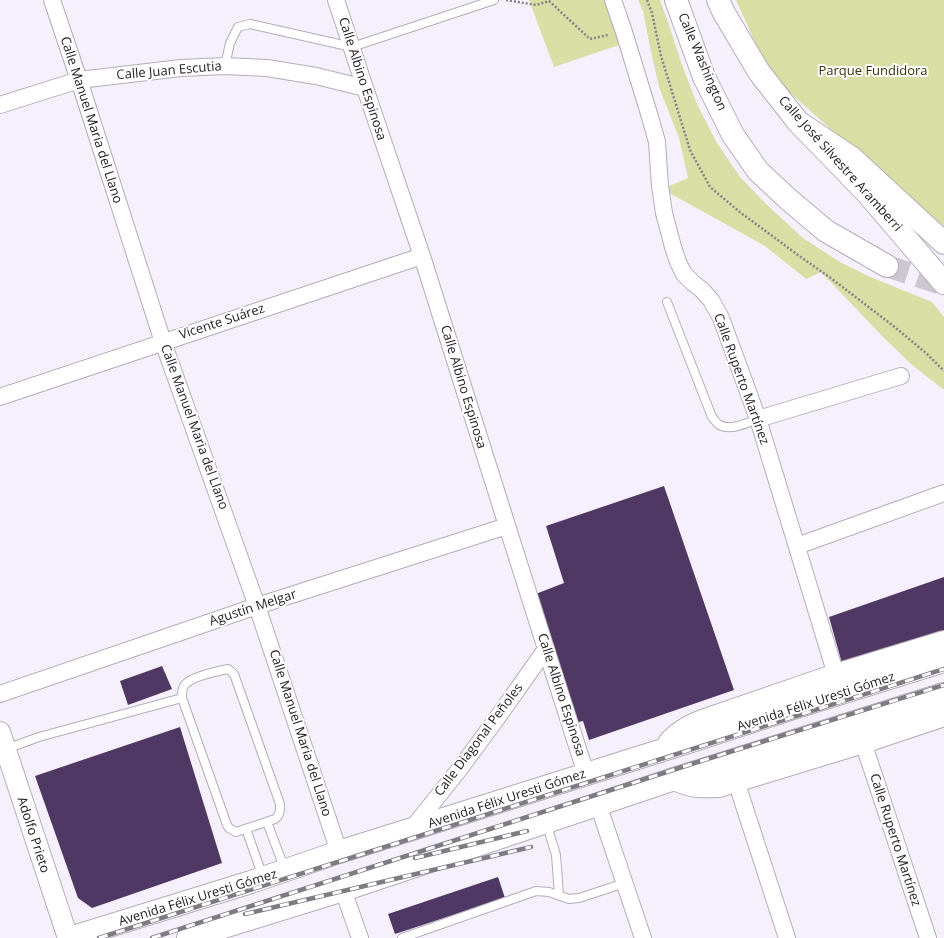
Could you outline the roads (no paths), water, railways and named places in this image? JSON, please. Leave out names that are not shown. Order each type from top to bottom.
[{"type":"main road","name":"Calle Washington","points":[[676,0],[704,77],[733,135],[758,171],[826,231],[886,266]]},
{"type":"main road","name":"Calle José Silvestre Aramberri","points":[[718,0],[724,13],[760,72],[798,122],[867,193],[944,282]]},
{"type":"main road","points":[[798,122],[852,158],[944,243]]},
{"type":"main road","points":[[662,750],[674,737],[688,727],[705,720],[836,675],[944,642]]},
{"type":"main road","name":"Avenida Félix Uresti Gómez","points":[[68,938],[263,878],[339,852],[944,661]]},
{"type":"main road","points":[[201,936],[674,779],[944,694]]},
{"type":"main road","points":[[674,779],[687,785],[700,787],[719,786],[863,742],[944,715]]},
{"type":"street","name":"Calle Manuel Maria del Llano","points":[[52,0],[163,342],[257,606],[339,852]]},
{"type":"street","name":"Calle Albino Espinosa","points":[[336,0],[422,256],[506,526],[586,774]]},
{"type":"street","name":"Calle Ruperto Martínez","points":[[613,0],[657,142],[660,186],[664,212],[675,254],[684,274],[711,300],[721,318],[758,419],[836,675]]},
{"type":"street","name":"Calle Juan Escutia","points":[[0,105],[79,80],[181,68],[225,66],[267,68],[316,76],[365,88]]},
{"type":"street","name":"Vicente Suárez","points":[[0,397],[422,256]]},
{"type":"street","points":[[758,419],[901,376]]},
{"type":"street","points":[[797,546],[944,493]]},
{"type":"street","name":"Agustín Melgar","points":[[0,694],[257,606],[506,526]]},
{"type":"street","name":"Calle Diagonal Peñoles","points":[[411,830],[458,771],[546,649]]},
{"type":"street","name":"Adolfo Prieto","points":[[2,741],[68,938]]},
{"type":"street","name":"Calle Ruperto Martínez","points":[[863,742],[928,938]]},
{"type":"street","points":[[736,781],[787,938]]},
{"type":"street","points":[[598,804],[643,938]]},
{"type":"street","points":[[343,890],[360,938]]},
{"type":"lane","points":[[225,66],[230,43],[238,28],[250,24],[352,47],[494,0]]},
{"type":"lane","points":[[666,302],[712,417],[719,425],[727,428],[758,419]]},
{"type":"lane","points":[[228,669],[234,674],[280,804],[279,816],[267,822],[236,832],[226,825],[182,698],[182,691],[187,682],[228,669]]},
{"type":"lane","points":[[2,741],[39,738],[182,698]]},
{"type":"lane","points":[[267,822],[285,871]]},
{"type":"lane","points":[[546,822],[556,855],[559,896]]},
{"type":"lane","points":[[246,829],[263,878]]},
{"type":"lane","points":[[402,938],[536,891],[549,892],[569,899],[579,898],[625,883]]},
{"type":"tunnel","points":[[887,266],[944,285]]},
{"type":"railway","points":[[99,938],[944,669]]},
{"type":"railway","points":[[152,938],[704,760],[944,685]]},
{"type":"railway","points":[[415,858],[527,831]]},
{"type":"railway","points":[[245,914],[531,847]]},
{"type":"park label","name":"Parque Fundidora","points":[[873,71]]}]
